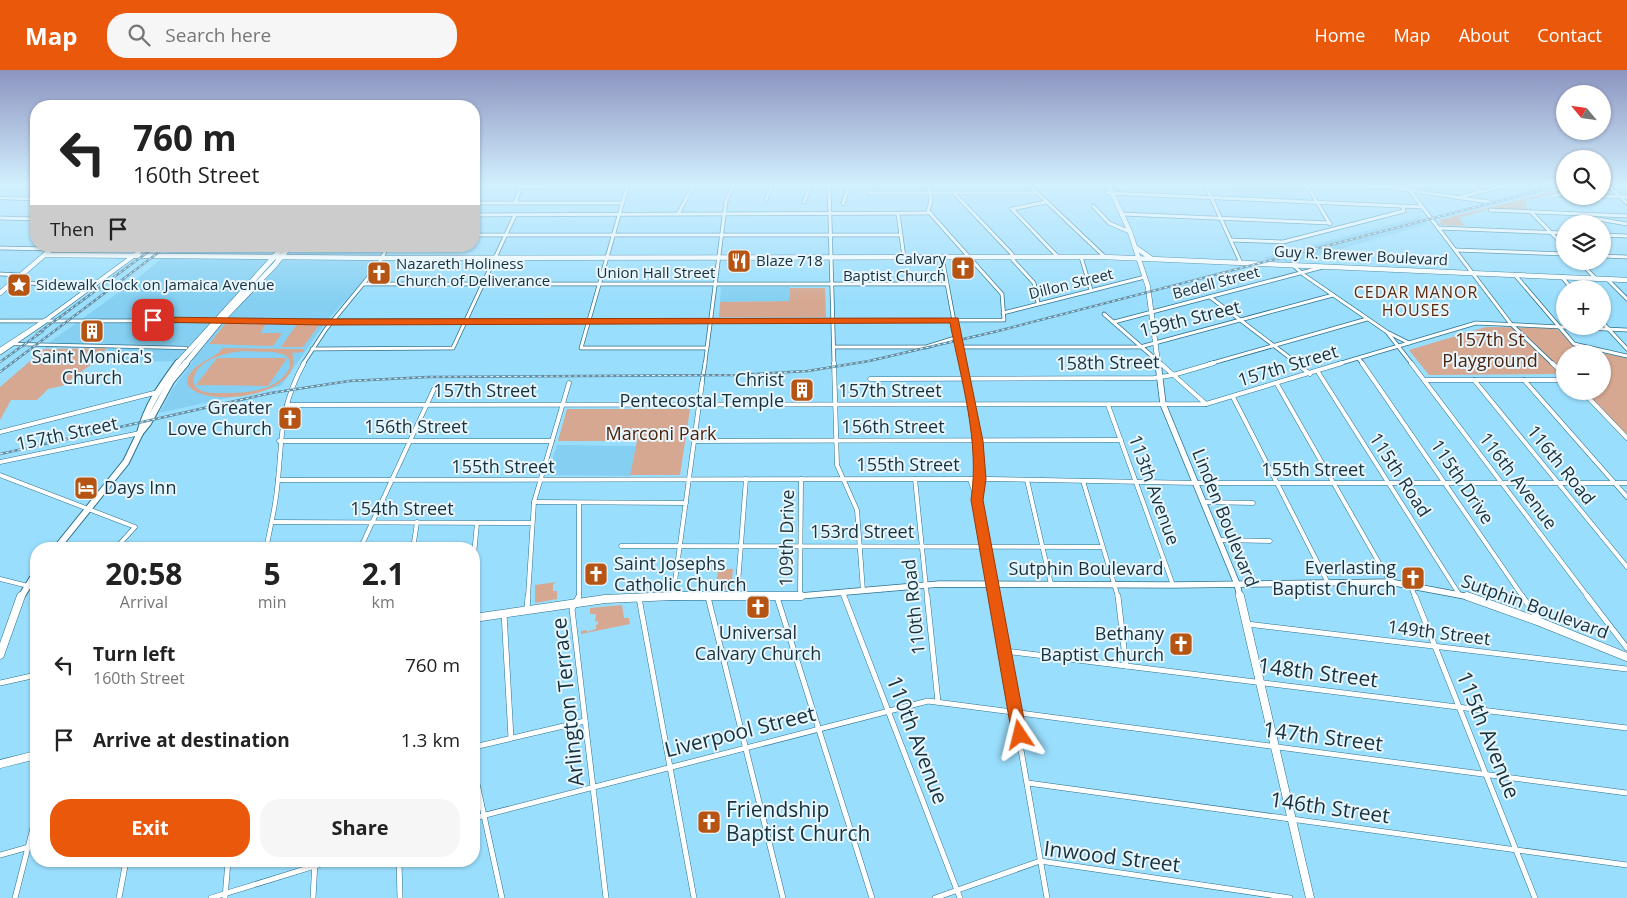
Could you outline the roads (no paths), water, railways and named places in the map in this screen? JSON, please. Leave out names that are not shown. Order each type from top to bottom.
[{"type":"main road","name":"Linden Boulevard","points":[[1126,223],[1140,259],[1153,312],[1163,404],[1237,584],[1310,898]]},
{"type":"main road","points":[[1136,247],[1152,260]]},
{"type":"main road","points":[[0,293],[48,252]]},
{"type":"main road","points":[[62,542],[126,462],[164,391],[281,252]]},
{"type":"main road","points":[[140,433],[140,425],[156,392],[215,320],[283,252]]},
{"type":"main road","name":"Guy R. Brewer Boulevard","points":[[44,255],[384,258],[1058,256],[1608,280]]},
{"type":"main road","name":"Guy R. Brewer Boulevard","points":[[1611,280],[1627,280]]},
{"type":"main road","name":"Sutphin Boulevard","points":[[480,617],[605,599],[673,596],[800,596],[843,594],[926,585],[992,583],[1173,585],[1390,582],[1459,594],[1540,622],[1627,657]]},
{"type":"main road","points":[[0,655],[15,612],[30,583]]},
{"type":"main road","points":[[0,764],[30,756]]},
{"type":"street","points":[[312,349],[453,348],[512,223]]},
{"type":"street","points":[[617,223],[581,348],[707,348]]},
{"type":"street","points":[[673,596],[724,223]]},
{"type":"street","points":[[831,223],[837,464],[855,500],[863,591]]},
{"type":"street","points":[[899,223],[904,257]]},
{"type":"street","points":[[0,321],[1004,320],[1002,294],[939,223]]},
{"type":"street","points":[[982,223],[1012,254],[1012,257],[1034,283],[1038,303]]},
{"type":"street","points":[[1025,223],[1058,256]]},
{"type":"street","points":[[1068,223],[1105,257]]},
{"type":"street","points":[[1111,223],[1122,231],[1130,232]]},
{"type":"street","points":[[1223,223],[1242,263]]},
{"type":"street","points":[[1322,223],[1330,223],[1333,228]]},
{"type":"street","points":[[1231,240],[1283,242],[1355,223]]},
{"type":"street","points":[[1434,223],[1511,324],[1556,367]]},
{"type":"street","points":[[1542,223],[1556,237]]},
{"type":"street","points":[[1438,228],[1556,232]]},
{"type":"street","points":[[480,235],[901,234]]},
{"type":"street","points":[[1611,235],[1627,236]]},
{"type":"street","points":[[0,248],[30,248]]},
{"type":"street","points":[[1455,250],[1556,254]]},
{"type":"street","points":[[0,351],[14,344],[140,252]]},
{"type":"street","points":[[268,542],[278,480],[279,441],[291,386],[312,349],[331,322],[364,284],[384,258],[386,252]]},
{"type":"street","points":[[1611,256],[1627,257]]},
{"type":"street","points":[[942,257],[978,441],[980,479],[977,500]]},
{"type":"street","points":[[1082,257],[1091,290]]},
{"type":"street","name":"116th Avenue","points":[[1294,266],[1387,332],[1409,343]]},
{"type":"street","name":"Bedell Street","points":[[1114,322],[1324,267]]},
{"type":"street","points":[[1588,270],[1596,279]]},
{"type":"street","points":[[0,274],[21,275]]},
{"type":"street","points":[[1515,275],[1556,321]]},
{"type":"street","name":"Dillon Street","points":[[1003,313],[1145,277]]},
{"type":"street","points":[[12,283],[96,284]]},
{"type":"street","points":[[1611,283],[1627,299]]},
{"type":"street","name":"Union Hall Street","points":[[364,284],[947,284]]},
{"type":"street","name":"159th Street","points":[[960,347],[1140,347],[1333,295]]},
{"type":"street","points":[[1210,296],[1310,374]]},
{"type":"street","points":[[1104,314],[1206,404]]},
{"type":"street","name":"158th Street","points":[[870,379],[1160,377],[1173,375],[1368,319]]},
{"type":"street","points":[[0,351],[46,320]]},
{"type":"street","name":"157th Street","points":[[287,405],[1206,404],[1318,372],[1476,323],[1556,326]]},
{"type":"street","name":"157th Street","points":[[1611,329],[1627,330]]},
{"type":"street","points":[[1611,331],[1627,349]]},
{"type":"street","name":"116th Avenue","points":[[1387,332],[1627,648]]},
{"type":"street","points":[[1568,335],[1577,346],[1627,356]]},
{"type":"street","points":[[834,348],[926,347],[958,337]]},
{"type":"street","points":[[14,344],[186,348]]},
{"type":"street","name":"115th Drive","points":[[1359,359],[1540,622]]},
{"type":"street","name":"115th Road","points":[[1318,372],[1459,594]]},
{"type":"street","points":[[1424,380],[1556,380]]},
{"type":"street","name":"116th Road","points":[[1474,380],[1627,567]]},
{"type":"street","points":[[1524,380],[1627,497]]},
{"type":"street","points":[[526,609],[534,502],[569,382]]},
{"type":"street","points":[[1277,384],[1390,582]]},
{"type":"street","points":[[363,542],[434,389]]},
{"type":"street","points":[[0,432],[164,391]]},
{"type":"street","points":[[1233,397],[1328,583]]},
{"type":"street","points":[[1591,400],[1627,438]]},
{"type":"street","name":"113th Avenue","points":[[1108,404],[1173,585]]},
{"type":"street","name":"157th Street","points":[[0,462],[140,433]]},
{"type":"street","name":"156th Street","points":[[694,441],[1121,440]]},
{"type":"street","name":"156th Street","points":[[279,441],[552,441]]},
{"type":"street","points":[[0,475],[135,527],[121,542]]},
{"type":"street","points":[[737,597],[746,479]]},
{"type":"street","name":"109th Drive","points":[[800,596],[801,479]]},
{"type":"street","name":"110th Road","points":[[914,479],[938,702]]},
{"type":"street","points":[[970,479],[977,500],[986,546],[1047,898]]},
{"type":"street","name":"155th Street","points":[[278,480],[980,479],[1136,483],[1627,483]]},
{"type":"street","points":[[1027,480],[1051,584]]},
{"type":"street","points":[[1083,481],[1110,576],[1115,585],[1126,666]]},
{"type":"street","points":[[534,502],[686,503]]},
{"type":"street","points":[[1204,502],[1253,503]]},
{"type":"street","name":"Arlington Terrace","points":[[578,503],[580,595],[572,610],[606,898]]},
{"type":"street","name":"154th Street","points":[[272,522],[531,523]]},
{"type":"street","points":[[414,542],[417,522]]},
{"type":"street","points":[[475,542],[477,523]]},
{"type":"street","points":[[1220,540],[1270,541]]},
{"type":"street","name":"153rd Street","points":[[621,546],[1102,547]]},
{"type":"street","points":[[0,579],[28,586]]},
{"type":"street","name":"115th Avenue","points":[[1410,584],[1535,898]]},
{"type":"street","name":"110th Avenue","points":[[843,594],[960,898]]},
{"type":"street","points":[[708,596],[783,898]]},
{"type":"street","points":[[639,597],[694,898]]},
{"type":"street","points":[[777,597],[817,729],[872,898]]},
{"type":"street","points":[[504,613],[511,738]]},
{"type":"street","name":"149th Street","points":[[1247,624],[1627,669]]},
{"type":"street","name":"148th Street","points":[[1005,651],[1627,728]]},
{"type":"street","points":[[0,683],[30,676]]},
{"type":"street","name":"Liverpool Street","points":[[480,816],[928,702],[1016,713]]},
{"type":"street","name":"147th Street","points":[[1016,713],[1627,793]]},
{"type":"street","points":[[480,746],[585,721]]},
{"type":"street","name":"146th Street","points":[[1028,783],[1627,865]]},
{"type":"street","points":[[480,800],[502,898]]},
{"type":"street","points":[[14,898],[30,837]]},
{"type":"street","points":[[0,855],[30,846]]},
{"type":"street","name":"Inwood Street","points":[[935,898],[1040,860],[1290,898]]},
{"type":"street","points":[[119,898],[125,867]]},
{"type":"street","points":[[225,896],[227,867]]},
{"type":"street","points":[[211,898],[225,896],[307,867]]},
{"type":"street","points":[[313,898],[315,867]]},
{"type":"street","points":[[400,867],[400,898]]},
{"type":"railway","points":[[0,454],[271,393],[349,381],[428,377],[737,375],[808,371],[869,361],[998,331],[1416,223]]},
{"type":"railway","points":[[37,334],[148,252]]},
{"type":"railway","points":[[0,372],[159,252]]},
{"type":"railway","points":[[0,362],[43,331]]},
{"type":"place","name":"Blaze 718","points":[[739,261]]},
{"type":"place","name":"Calvary Baptist Church","points":[[963,268]]},
{"type":"place","name":"Nazareth Holiness Church of Deliverance","points":[[379,273]]},
{"type":"place","name":"Sidewalk Clock on Jamaica Avenue","points":[[19,285]]},
{"type":"place","name":"Saint Monica's Church","points":[[92,331]]},
{"type":"place","name":"Christ Pentecostal Temple","points":[[802,390]]},
{"type":"place","name":"Greater Love Church","points":[[290,418]]},
{"type":"place","name":"Days Inn","points":[[86,488]]},
{"type":"place","name":"Saint Josephs Catholic Church","points":[[596,574]]},
{"type":"place","name":"Everlasting Baptist Church","points":[[1413,578]]},
{"type":"place","name":"Universal Calvary Church","points":[[758,607]]},
{"type":"place","name":"Bethany Baptist Church","points":[[1181,644]]},
{"type":"place","name":"Friendship Baptist Church","points":[[709,822]]},
{"type":"district","name":"CEDAR MANOR HOUSES","points":[[1416,301]]},
{"type":"park label","name":"157th St Playground","points":[[1490,350]]},
{"type":"park label","name":"Marconi Park","points":[[661,434]]}]
